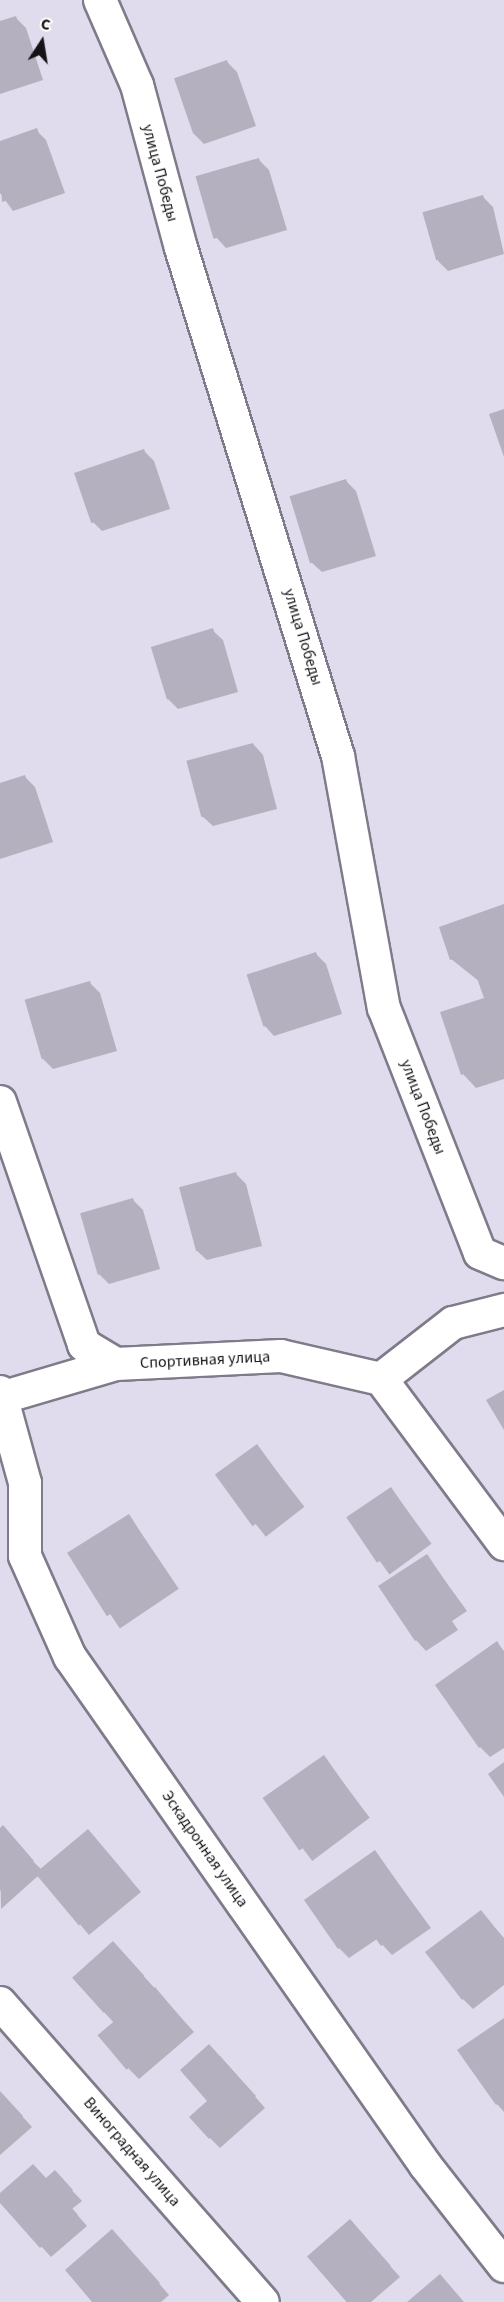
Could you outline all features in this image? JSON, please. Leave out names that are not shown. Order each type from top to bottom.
[{"type":"street","name":"улица Победы","points":[[100,0],[136,85],[181,248],[333,735],[384,1008],[480,1253],[504,1263]]},
{"type":"street","name":"Спортивная улица","points":[[0,1102],[84,1345],[116,1364],[281,1356],[381,1379]]},
{"type":"street","points":[[504,1310],[453,1323],[381,1379],[504,1544]]},
{"type":"street","points":[[2,1395],[116,1364]]},
{"type":"street","name":"Эскадронная улица","points":[[2,1395],[25,1483],[25,1556],[70,1657],[426,2166],[504,2266]]},
{"type":"street","name":"Виноградная улица","points":[[0,2003],[263,2302]]},
{"type":"building","points":[[16,16],[34,70],[0,81],[0,21]]},
{"type":"building","points":[[227,60],[246,116],[193,134],[174,78]]},
{"type":"building","points":[[37,128],[56,183],[2,202],[0,141]]},
{"type":"building","points":[[259,158],[277,220],[213,239],[196,176]]},
{"type":"building","points":[[483,195],[497,243],[436,260],[422,212]]},
{"type":"building","points":[[504,409],[504,457],[489,414]]},
{"type":"building","points":[[144,449],[161,499],[91,523],[74,473]]},
{"type":"building","points":[[346,479],[366,546],[310,563],[290,496]]},
{"type":"building","points":[[213,628],[229,681],[167,700],[151,647]]},
{"type":"building","points":[[253,743],[268,799],[201,817],[186,761]]},
{"type":"building","points":[[25,775],[44,832],[0,846],[0,783]]},
{"type":"building","points":[[504,904],[504,1061],[461,1075],[440,1012],[484,998],[473,967],[465,969],[460,956],[450,960],[439,927]]},
{"type":"building","points":[[316,952],[333,1004],[264,1027],[247,975]]},
{"type":"building","points":[[90,981],[107,1041],[42,1059],[25,1000]]},
{"type":"building","points":[[236,1172],[253,1236],[196,1251],[179,1187]]},
{"type":"building","points":[[133,1198],[151,1260],[98,1275],[80,1213]]},
{"type":"building","points":[[504,1390],[504,1430],[486,1400]]},
{"type":"building","points":[[257,1444],[295,1496],[253,1526],[215,1475]]},
{"type":"building","points":[[391,1487],[422,1533],[377,1563],[346,1517]]},
{"type":"building","points":[[129,1514],[169,1578],[107,1616],[67,1553]]},
{"type":"building","points":[[427,1554],[458,1600],[443,1610],[449,1619],[415,1641],[378,1586]]},
{"type":"building","points":[[497,1641],[504,1652],[504,1730],[479,1748],[435,1685]]},
{"type":"building","points":[[324,1755],[361,1807],[299,1850],[263,1798]]},
{"type":"building","points":[[504,1762],[504,1797],[488,1774]]},
{"type":"building","points":[[3,1825],[34,1861],[0,1891],[0,1828]]},
{"type":"building","points":[[88,1829],[132,1881],[79,1925],[35,1873]]},
{"type":"building","points":[[375,1850],[422,1917],[381,1946],[368,1928],[338,1949],[304,1900]]},
{"type":"building","points":[[481,1910],[504,1939],[504,1967],[462,2000],[425,1952]]},
{"type":"building","points":[[113,1941],[144,1976],[104,2013],[72,1978]]},
{"type":"building","points":[[155,1987],[184,2021],[126,2070],[98,2035]]},
{"type":"building","points":[[504,2018],[504,2100],[496,2105],[457,2050]]},
{"type":"building","points":[[209,2044],[256,2096],[209,2139],[189,2117],[207,2101],[180,2070]]},
{"type":"building","points":[[0,2091],[23,2116],[0,2136]]},
{"type":"building","points":[[33,2164],[46,2178],[55,2170],[73,2190],[63,2198],[78,2215],[40,2248],[0,2203],[0,2193]]},
{"type":"building","points":[[350,2219],[391,2266],[347,2302],[307,2256]]},
{"type":"building","points":[[112,2229],[160,2283],[139,2302],[92,2302],[65,2270]]},
{"type":"building","points":[[440,2274],[464,2302],[407,2302]]}]
